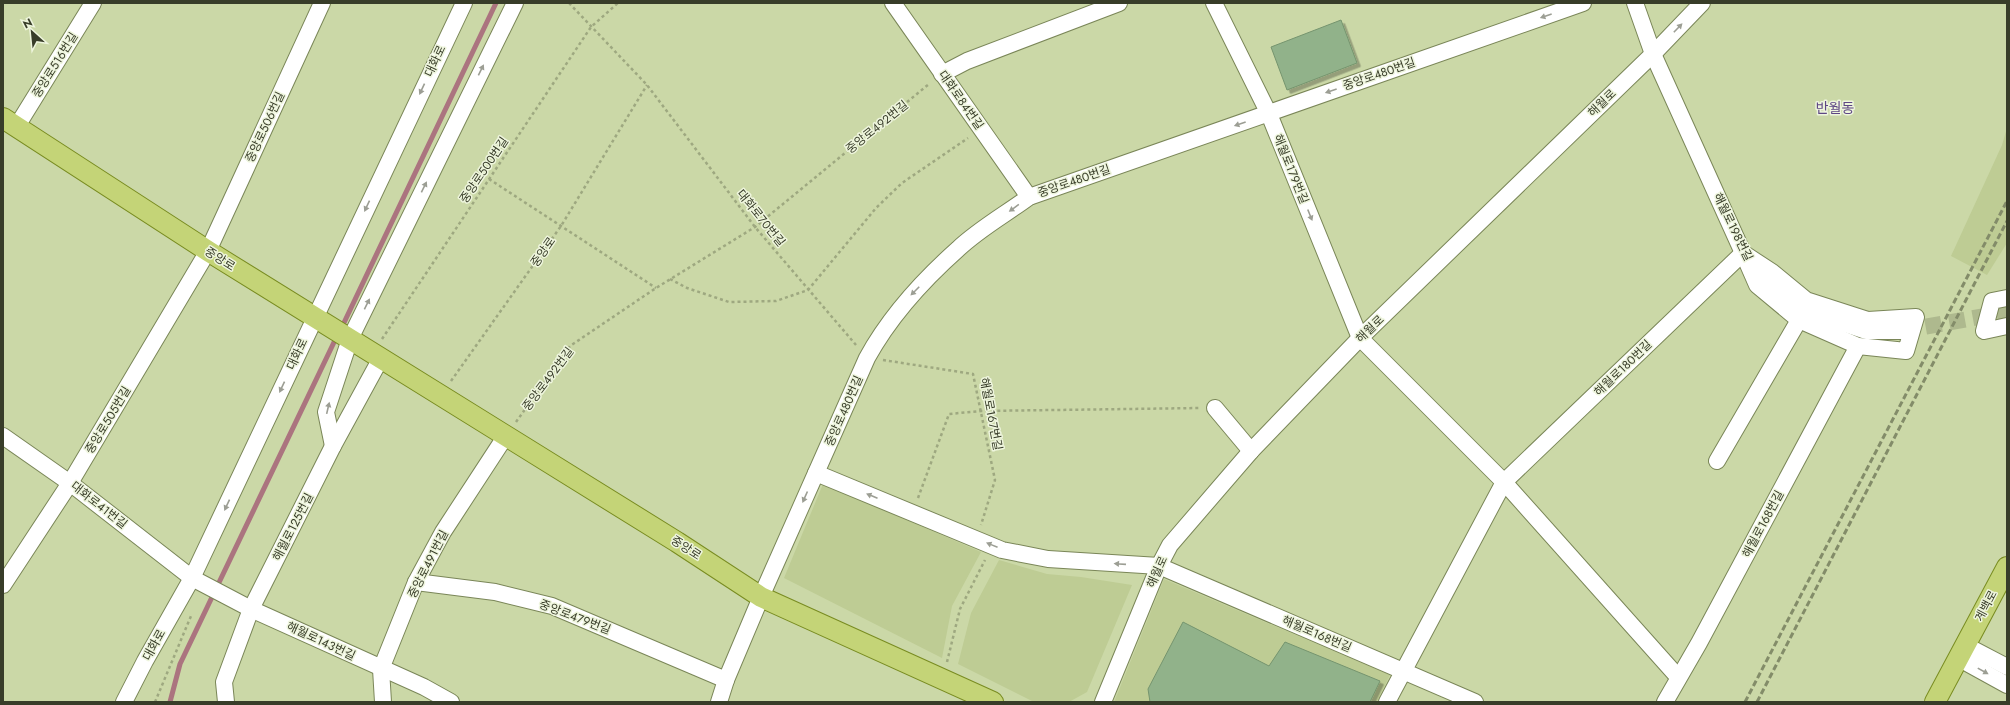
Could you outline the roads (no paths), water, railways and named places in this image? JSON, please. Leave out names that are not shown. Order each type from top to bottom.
[{"type":"main road","name":"중앙로","points":[[10,122],[208,252],[350,339],[761,597],[993,702]]},
{"type":"main road","name":"계백로","points":[[1935,702],[2007,567]]},
{"type":"street","name":"중앙로516번길","points":[[10,122],[93,3]]},
{"type":"street","name":"중앙로506번길","points":[[208,252],[322,3]]},
{"type":"street","name":"대화로","points":[[124,702],[145,661],[192,578],[464,3]]},
{"type":"street","points":[[334,446],[326,412],[350,339],[514,3]]},
{"type":"street","name":"대화로84번길","points":[[893,3],[1029,197]]},
{"type":"street","points":[[942,74],[967,61],[1119,3]]},
{"type":"street","name":"해월로179번길","points":[[1214,3],[1269,114],[1360,338]]},
{"type":"street","name":"중앙로480번길","points":[[761,597],[867,358],[880,334],[904,303],[959,248],[1029,197],[1583,3]]},
{"type":"street","name":"해월로198번길","points":[[1635,3],[1653,54],[1743,254],[1764,282],[1801,309],[1866,331],[1902,331]]},
{"type":"street","name":"해월로","points":[[1103,702],[1159,566],[1170,545],[1251,452],[1360,338],[1653,54],[1702,3]]},
{"type":"street","name":"중앙로505번길","points":[[3,585],[70,483],[208,252]]},
{"type":"street","points":[[1743,254],[1772,272],[1806,300],[1868,320],[1916,317],[1906,350],[1858,346],[1799,320],[1757,286],[1743,254]]},
{"type":"street","name":"해월로180번길","points":[[1387,702],[1504,482],[1743,254]]},
{"type":"street","points":[[2007,298],[1992,301],[1984,331],[2007,326]]},
{"type":"street","points":[[1717,461],[1799,320]]},
{"type":"street","points":[[1360,338],[1504,482],[1678,677]]},
{"type":"street","name":"해월로168번길","points":[[1665,702],[1678,677],[1699,643],[1858,346]]},
{"type":"street","name":"해월로125번길","points":[[226,702],[224,682],[251,609],[334,446],[377,356]]},
{"type":"street","points":[[1215,408],[1251,452]]},
{"type":"street","name":"대화로41번길","points":[[3,436],[70,483],[192,578]]},
{"type":"street","name":"중앙로491번길","points":[[383,702],[381,669],[416,582],[444,532],[505,436]]},
{"type":"street","name":"해월로168번길","points":[[816,473],[1002,550],[1048,559],[1159,566],[1475,702]]},
{"type":"street","name":"해월로143번길","points":[[192,578],[251,609],[296,628],[424,688],[450,702]]},
{"type":"street","name":"중앙로479번길","points":[[416,582],[495,592],[552,606],[726,680]]},
{"type":"street","points":[[719,702],[726,680],[761,597]]},
{"type":"street","points":[[1962,652],[2007,667]]},
{"type":"street","points":[[1962,652],[2007,685]]},
{"type":"waterway","points":[[341,329],[496,3]]},
{"type":"waterway","points":[[170,702],[180,664],[337,336]]},
{"type":"tunnel","points":[[1902,331],[2007,312]]},
{"type":"railway","points":[[1745,702],[2007,201]]},
{"type":"railway","points":[[1757,702],[2007,221]]},
{"type":"district","name":"반월동","points":[[1835,108]]}]
